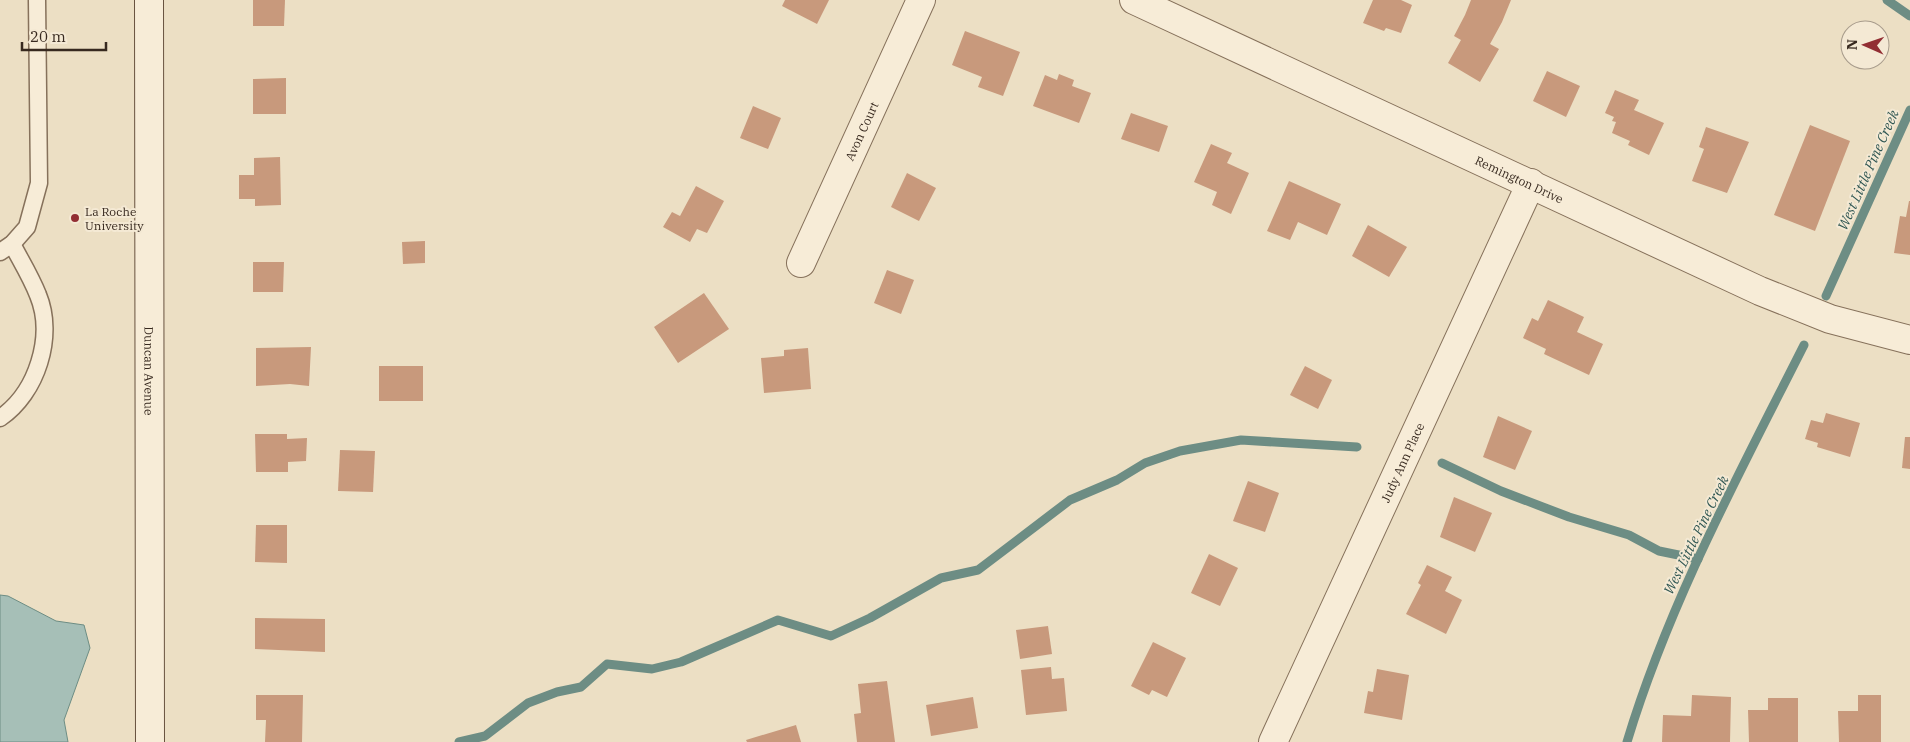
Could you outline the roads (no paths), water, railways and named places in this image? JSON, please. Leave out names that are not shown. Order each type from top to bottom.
[{"type":"street","name":"Duncan Avenue","points":[[149,0],[150,742]]},
{"type":"street","name":"Avon Court","points":[[801,263],[921,0]]},
{"type":"street","name":"Remington Drive","points":[[1134,0],[1798,308],[1869,331],[1910,340]]},
{"type":"street","name":"Judy Ann Place","points":[[1273,742],[1531,183]]},
{"type":"lane","points":[[0,418],[27,389],[40,360],[44,339],[44,316],[39,296],[6,248],[27,227],[39,183],[37,0]]},
{"type":"water","points":[[0,595],[8,596],[56,621],[84,625],[90,648],[64,720],[68,742],[0,742]]},
{"type":"waterway","points":[[1887,0],[1910,16]]},
{"type":"waterway","name":"West Little Pine Creek","points":[[1826,296],[1910,110]]},
{"type":"waterway","name":"West Little Pine Creek","points":[[1627,742],[1644,690],[1684,589],[1804,345]]},
{"type":"waterway","points":[[459,742],[485,736],[528,703],[557,692],[581,687],[607,664],[652,669],[681,662],[778,620],[831,636],[870,618],[941,578],[978,570],[1070,500],[1117,480],[1145,463],[1180,451],[1241,440],[1357,447]]},
{"type":"waterway","points":[[1442,463],[1501,491],[1569,517],[1629,535],[1659,551],[1698,559]]},
{"type":"place","name":"La Roche University","points":[[75,218]]}]
